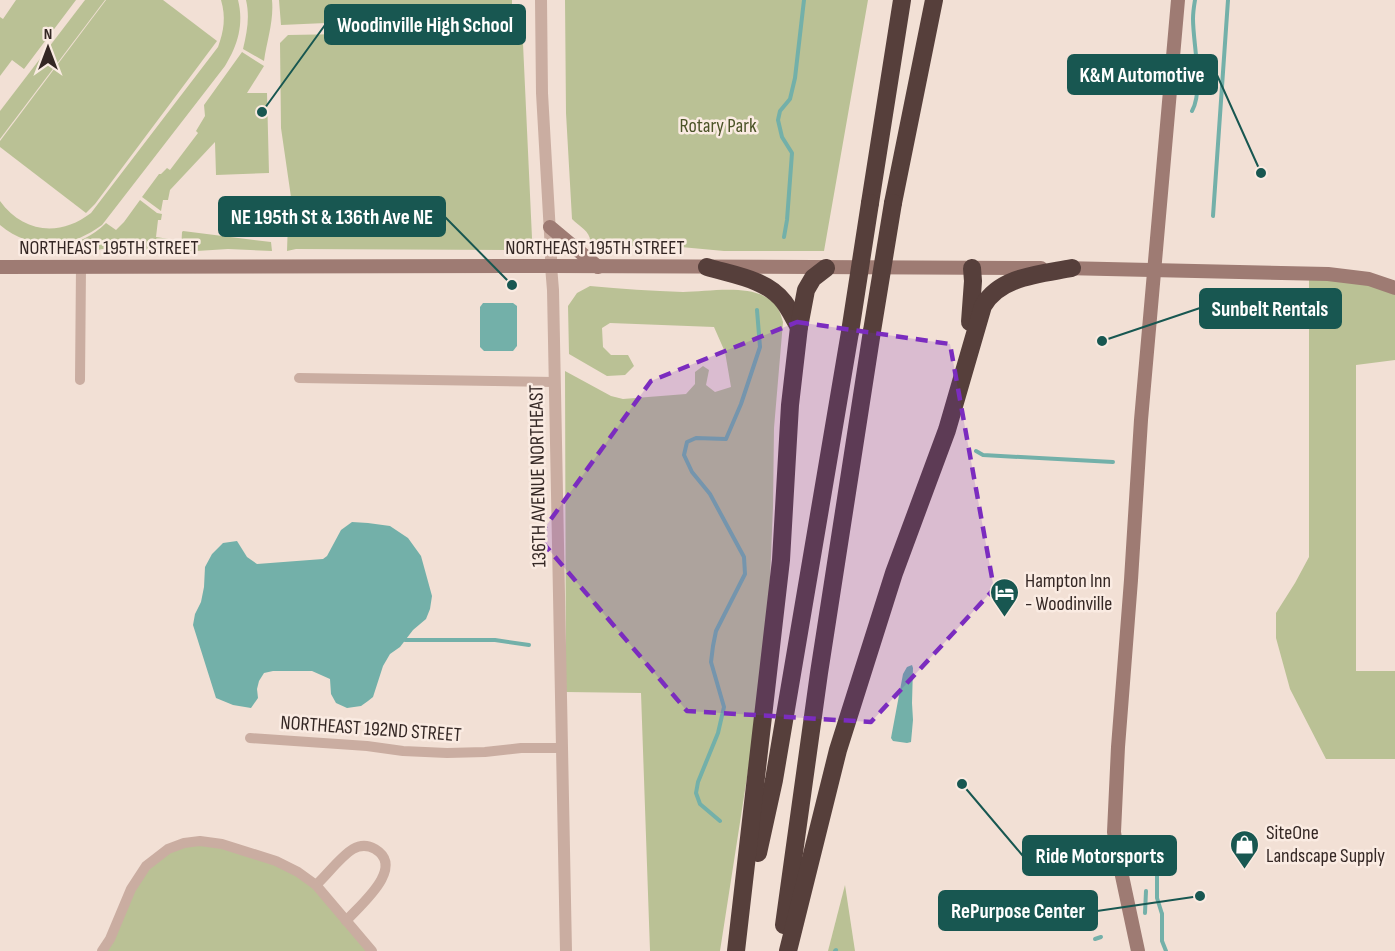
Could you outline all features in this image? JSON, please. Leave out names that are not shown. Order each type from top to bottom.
[{"type":"highway","points":[[737,951],[774,780],[850,332],[902,0]]},
{"type":"highway","points":[[780,951],[819,673],[872,331],[893,203],[934,0]]},
{"type":"highway","points":[[707,267],[764,285],[772,290],[785,303],[799,327]]},
{"type":"highway","points":[[737,951],[781,560],[790,405],[799,327],[806,290],[813,278],[826,268]]},
{"type":"highway","points":[[962,378],[969,326],[972,268]]},
{"type":"highway","points":[[788,951],[838,750],[894,573],[947,430],[983,306],[994,291],[1003,285],[1072,268]]},
{"type":"main road","points":[[1138,951],[1114,832],[1141,420],[1178,0]]},
{"type":"main road","points":[[549,227],[598,267]]},
{"type":"main road","name":"NORTHEAST 195TH STREET","points":[[0,267],[1072,268],[1328,274],[1369,279],[1395,288]]},
{"type":"street","name":"136TH AVENUE NORTHEAST","points":[[540,0],[542,93],[553,290],[566,951]]},
{"type":"street","points":[[80,380],[81,267]]},
{"type":"street","points":[[298,378],[554,382]]},
{"type":"street","name":"NORTHEAST 192ND STREET","points":[[250,738],[367,746],[403,752],[447,753],[520,748],[562,748]]},
{"type":"street","points":[[102,951],[110,939],[131,889],[146,866],[168,849],[184,843],[200,841],[222,844],[276,861],[298,872],[316,885],[372,951]]},
{"type":"street","points":[[316,885],[347,853],[356,847],[372,847],[379,851],[386,865],[385,875],[380,884],[346,921]]},
{"type":"highlighted area","points":[[797,322],[950,344],[994,589],[871,722],[687,711],[538,537],[651,381]]},
{"type":"green space","points":[[16,0],[76,0],[24,69],[12,60],[0,76],[0,17],[3,19]]},
{"type":"green space","points":[[85,0],[105,0],[0,139],[0,111]]},
{"type":"green space","points":[[106,0],[163,0],[217,41],[86,213],[0,147],[0,141]]},
{"type":"green space","points":[[221,0],[238,0],[240,9],[239,34],[225,66],[102,225],[80,238],[56,245],[83,239],[106,223],[116,230],[140,200],[157,213],[162,214],[161,220],[158,220],[156,237],[169,239],[170,252],[102,249],[86,253],[45,253],[30,249],[30,244],[54,245],[26,240],[0,225],[0,201],[20,220],[42,228],[67,226],[91,213],[218,47],[224,24]]},
{"type":"green space","points":[[246,0],[272,0],[271,23],[264,61],[243,49],[248,24]]},
{"type":"green space","points":[[279,0],[512,0],[512,19],[421,21],[420,37],[496,44],[497,32],[522,22],[532,238],[530,244],[517,250],[296,249],[287,251],[288,221],[292,204],[281,128],[280,43],[288,35],[344,34],[343,30],[326,30],[326,23],[281,25]]},
{"type":"green space","name":"Rotary Park","points":[[565,0],[868,0],[824,251],[724,251],[670,246],[590,244],[585,230],[572,219],[566,113]]},
{"type":"green space","points":[[242,52],[264,66],[247,93],[267,93],[269,173],[216,175],[215,142],[170,190],[168,200],[163,200],[161,211],[142,197],[159,174],[167,168],[170,170],[198,133],[196,131],[205,116],[204,105]]},
{"type":"green space","points":[[183,231],[271,242],[272,251],[228,249],[181,252]]},
{"type":"green space","points":[[1309,273],[1395,288],[1395,360],[1356,365],[1356,671],[1395,671],[1395,759],[1326,759],[1290,689],[1276,638],[1276,613],[1309,557]]},
{"type":"green space","points":[[590,286],[683,292],[739,290],[750,292],[760,294],[772,301],[783,322],[774,428],[769,605],[759,700],[720,951],[650,951],[641,693],[566,692],[565,371],[611,396],[623,399],[686,394],[695,384],[695,372],[703,366],[709,370],[706,385],[715,392],[731,387],[725,352],[714,327],[610,323],[602,328],[603,347],[611,355],[628,355],[634,366],[625,375],[607,376],[569,354],[568,306],[577,293]]},
{"type":"green space","points":[[200,841],[298,872],[372,951],[102,951],[131,889],[168,849]]},
{"type":"green space","points":[[845,885],[855,951],[828,951]]},
{"type":"water","points":[[483,303],[513,303],[517,306],[517,346],[513,351],[484,351],[480,347],[480,307]]},
{"type":"water","points":[[352,522],[390,526],[408,538],[421,556],[432,596],[426,619],[413,630],[400,647],[390,654],[383,666],[373,697],[361,706],[347,708],[336,703],[331,694],[330,679],[312,671],[273,671],[264,673],[259,681],[258,698],[251,708],[233,705],[216,698],[193,625],[201,602],[205,567],[212,554],[223,543],[237,541],[247,557],[257,564],[323,559],[327,556],[341,530]]},
{"type":"water","points":[[912,665],[911,742],[893,741],[891,738],[903,674],[907,667]]},
{"type":"waterway","points":[[784,237],[792,153],[782,137],[778,120],[780,111],[790,99],[795,78],[804,0]]},
{"type":"waterway","points":[[1192,111],[1198,79],[1193,19],[1195,0]]},
{"type":"waterway","points":[[1213,216],[1228,0]]},
{"type":"waterway","points":[[720,821],[700,804],[696,793],[698,782],[718,733],[724,707],[711,662],[716,631],[745,574],[744,557],[710,494],[692,472],[684,455],[687,442],[696,438],[726,439],[741,404],[760,347],[757,310]]},
{"type":"waterway","points":[[976,451],[983,455],[1113,462]]},
{"type":"waterway","points":[[405,640],[495,640],[529,645]]},
{"type":"waterway","points":[[1157,871],[1157,898],[1162,914]]},
{"type":"waterway","points":[[1145,913],[1146,891]]},
{"type":"waterway","points":[[1162,914],[1162,941],[1166,951]]},
{"type":"waterway","points":[[1095,939],[1101,937]]},
{"type":"place","name":"Woodinville High School","points":[[262,112]]},
{"type":"place","name":"K&M Automotive","points":[[1261,173]]},
{"type":"place","name":"NE 195th St & 136th Ave NE","points":[[512,285]]},
{"type":"place","name":"Sunbelt Rentals","points":[[1102,341]]},
{"type":"place","name":"Hampton Inn - Woodinville","points":[[1004,618]]},
{"type":"place","name":"Ride Motorsports","points":[[962,784]]},
{"type":"place","name":"SiteOne Landscape Supply","points":[[1245,870]]},
{"type":"place","name":"RePurpose Center","points":[[1200,896]]}]
